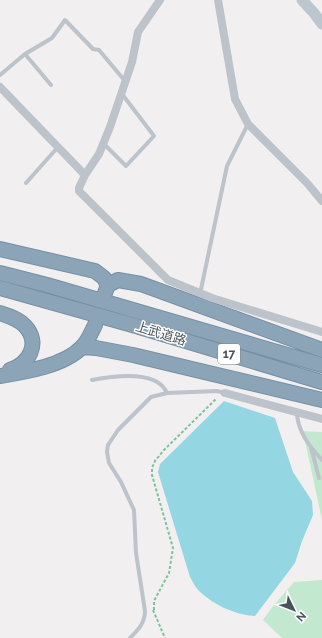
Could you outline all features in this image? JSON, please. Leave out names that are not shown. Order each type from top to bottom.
[{"type":"highway","points":[[0,249],[95,271],[104,278],[106,289],[118,280],[141,284],[322,350]]},
{"type":"highway","name":"上武道路","points":[[0,273],[47,285],[322,365]]},
{"type":"highway","name":"上武道路","points":[[0,288],[136,326],[322,382]]},
{"type":"highway","points":[[0,313],[12,317],[25,326],[30,333],[33,346],[26,361],[17,368],[0,375]]},
{"type":"highway","points":[[0,375],[27,371],[56,362],[69,356],[82,347],[95,325]]},
{"type":"highway","points":[[82,347],[133,355],[322,400]]},
{"type":"street","points":[[160,0],[143,22],[138,32],[132,62],[104,144],[85,175],[79,191],[168,280],[200,294],[322,332]]},
{"type":"street","points":[[218,0],[235,98],[248,124],[307,183],[322,201]]},
{"type":"street","points":[[307,3],[322,24]]},
{"type":"street","points":[[0,87],[85,175]]},
{"type":"street","points":[[225,393],[322,419]]},
{"type":"lane","points":[[0,75],[25,54],[52,38],[65,20],[93,49],[99,50],[125,81]]},
{"type":"lane","points":[[25,54],[51,85]]},
{"type":"lane","points":[[104,144],[126,166],[154,136],[122,94]]},
{"type":"lane","points":[[200,294],[227,166],[248,124]]},
{"type":"lane","points":[[26,183],[58,147]]},
{"type":"lane","points":[[92,380],[117,376],[144,378],[157,381],[164,386],[167,393]]},
{"type":"lane","points":[[130,638],[145,618],[136,553],[134,510],[121,482],[109,463],[107,452],[108,445],[129,418],[151,397],[167,393],[217,391],[225,393]]},
{"type":"lane","points":[[297,412],[298,425],[310,445],[322,460]]},
{"type":"lane","points":[[310,445],[319,478]]},
{"type":"path","points":[[165,638],[154,610],[154,601],[169,573],[173,548],[152,475],[152,468],[155,461],[164,450],[225,393]]},
{"type":"path","points":[[145,611],[154,610]]},
{"type":"green space","points":[[302,431],[322,432],[322,520],[304,436]]},
{"type":"green space","points":[[322,580],[322,638],[282,638],[263,620],[294,582]]},
{"type":"water","points":[[224,401],[275,418],[293,472],[312,501],[313,515],[295,563],[255,616],[240,614],[218,605],[196,588],[190,577],[158,472],[160,464]]}]
